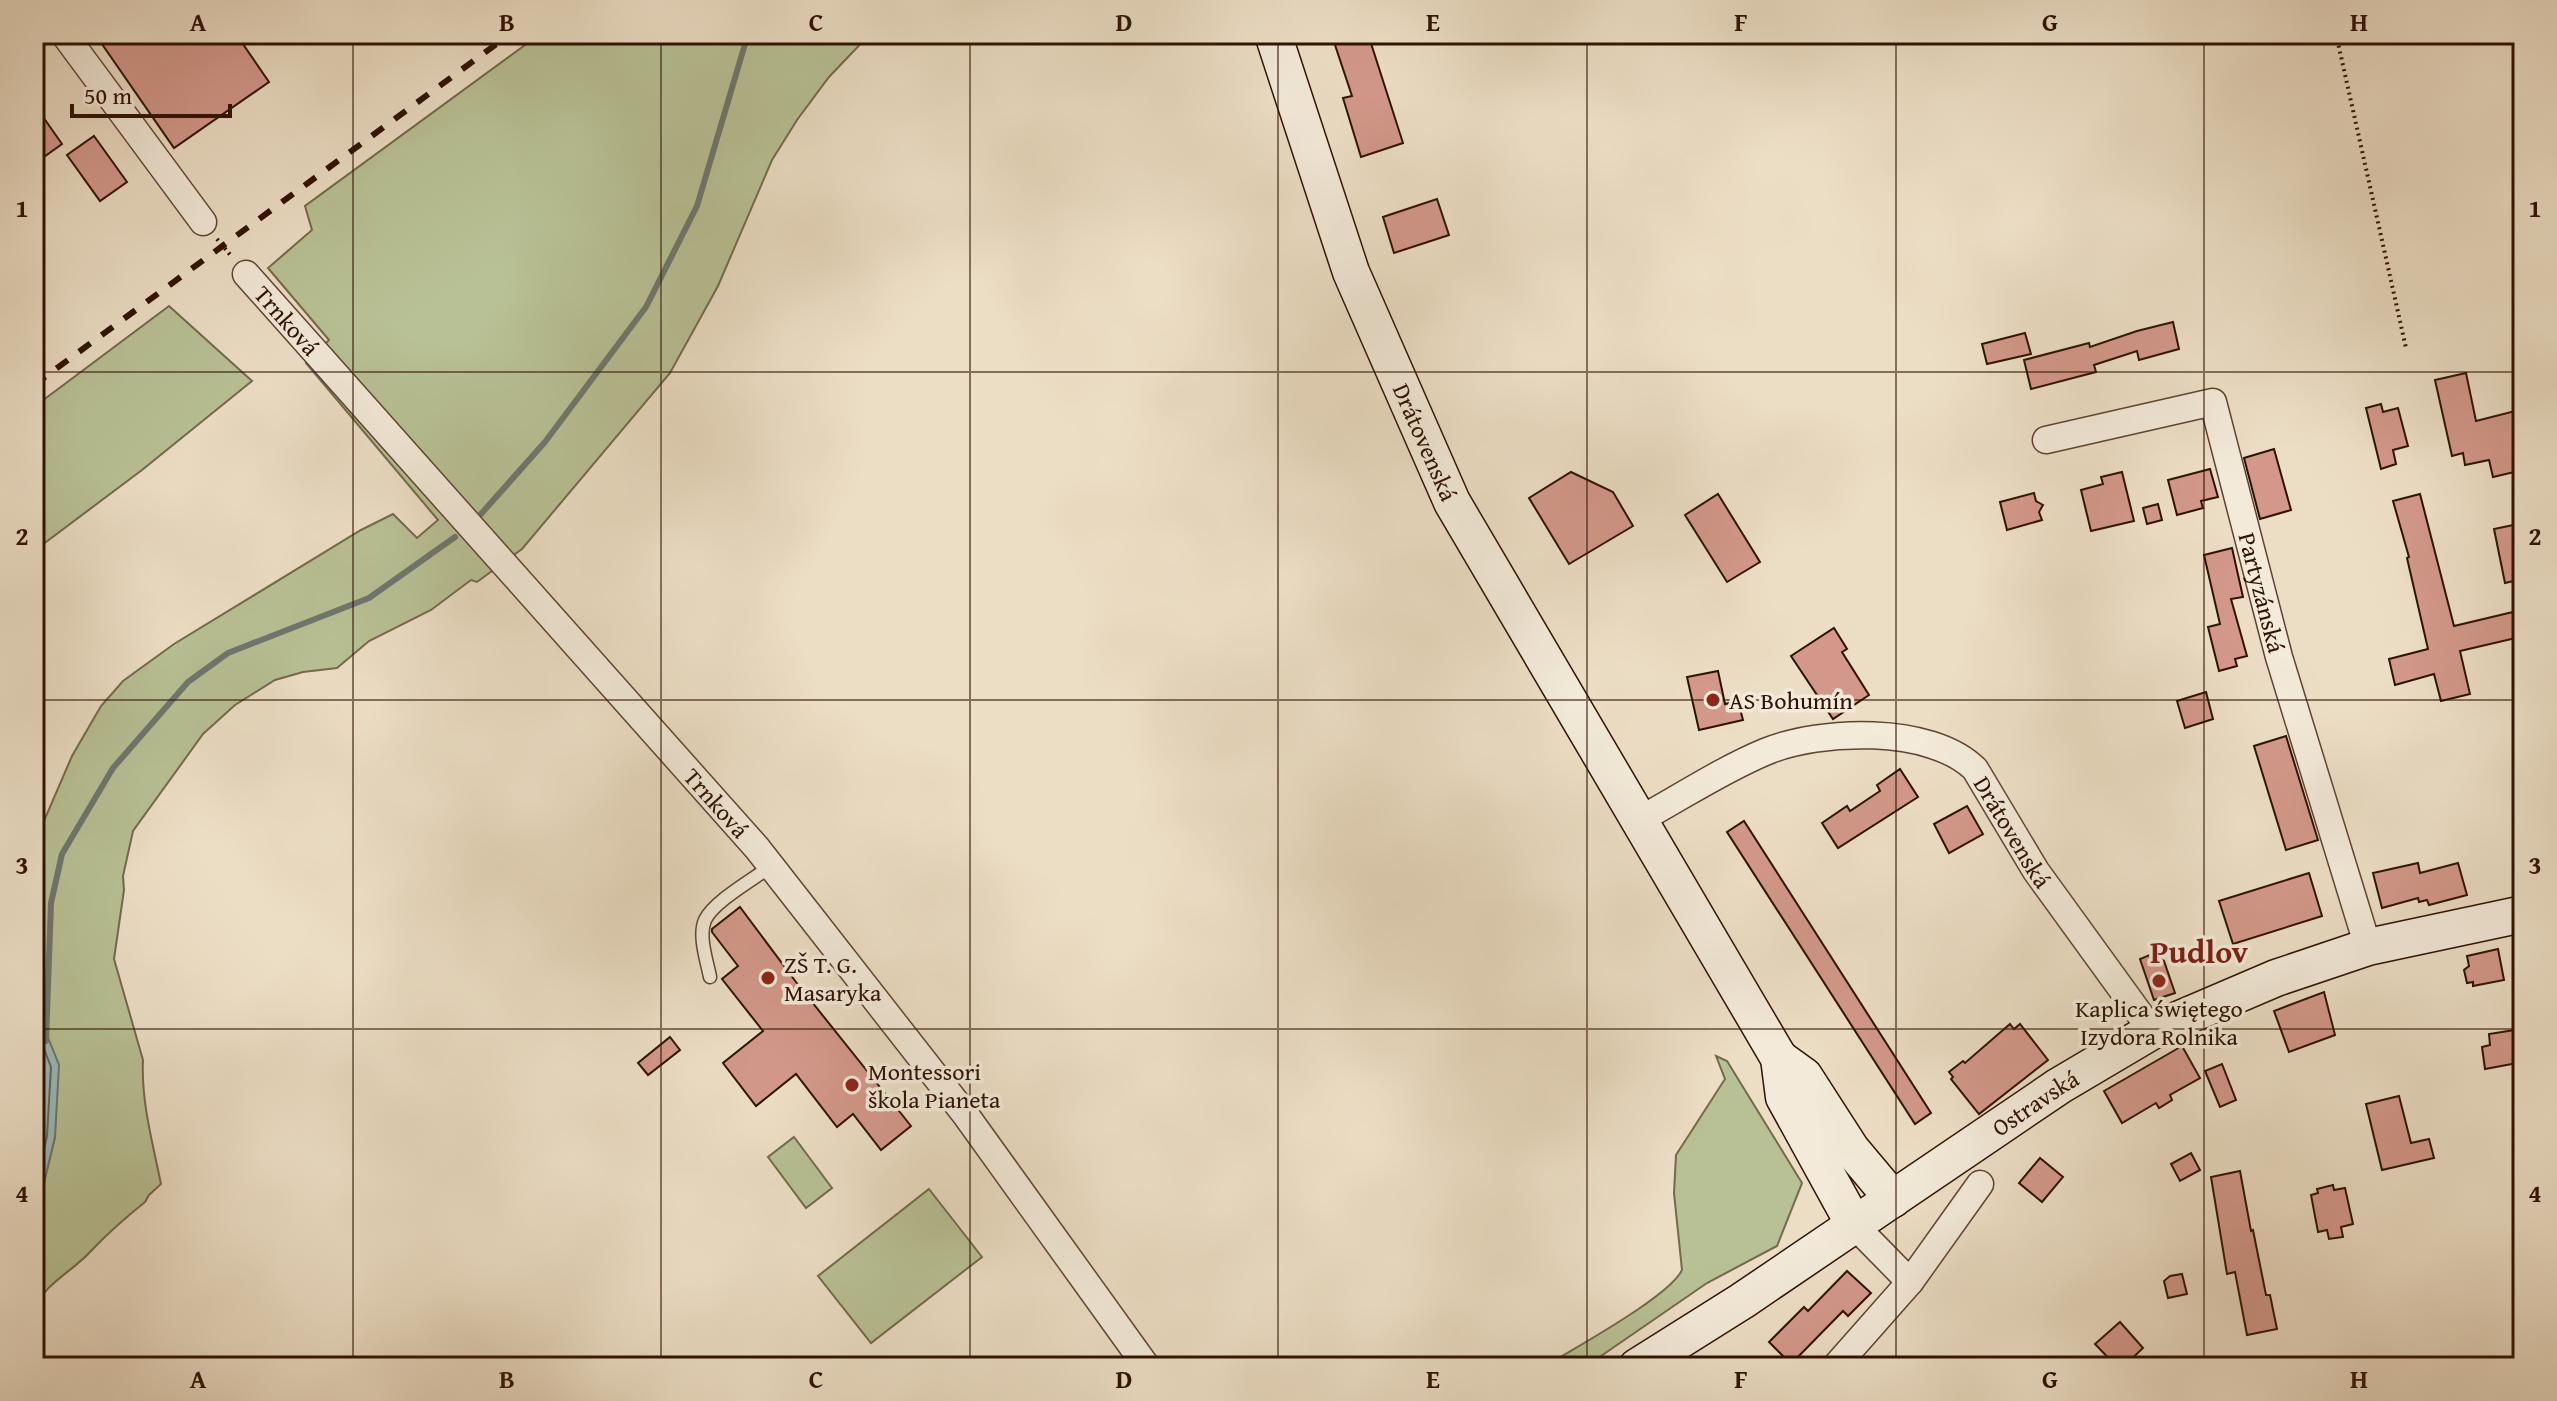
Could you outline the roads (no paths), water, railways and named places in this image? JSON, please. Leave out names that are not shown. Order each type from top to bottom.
[{"type":"street","points":[[64,34],[209,229]]},
{"type":"street","name":"Drátovenská","points":[[1273,34],[1351,272],[1452,502],[1779,1058],[1784,1097],[1855,1226]]},
{"type":"street","name":"Trnková","points":[[246,274],[771,866],[965,1114],[1147,1367]]},
{"type":"street","name":"Partyzánská","points":[[2046,440],[2213,402],[2279,657],[2368,947]]},
{"type":"street","name":"Drátovenská","points":[[1641,819],[1766,751],[1800,743],[1835,737],[1872,736],[1910,739],[1948,749],[1975,769],[2036,871],[2152,1031]]},
{"type":"street","name":"Ostravská","points":[[1637,1367],[1855,1226],[2059,1086],[2152,1031],[2254,986],[2368,947],[2523,914]]},
{"type":"street","name":"Drátovenská","points":[[1779,1058],[1804,1076],[1851,1149],[1893,1199]]},
{"type":"street","points":[[1835,1367],[1910,1282],[1980,1184]]},
{"type":"street","points":[[1855,1226],[1910,1282]]},
{"type":"lane","points":[[710,977],[704,944],[704,921],[713,909],[771,866]]},
{"type":"water","points":[[43,1025],[59,1065],[55,1137],[34,1224],[34,1034]]},
{"type":"waterway","points":[[481,514],[545,442],[646,307],[697,206],[748,34]]},
{"type":"waterway","points":[[46,1041],[51,903],[62,854],[113,768],[188,682],[228,653],[369,598],[455,537]]},
{"type":"railway","points":[[34,385],[510,34]]},
{"type":"place","name":"AS Bohumín","points":[[1713,700]]},
{"type":"place","name":"ZŠ T. G. Masaryka","points":[[768,978]]},
{"type":"place","name":"Kaplica świętego Izydora Rolnika","points":[[2159,981]]},
{"type":"place","name":"Montessori škola Pianeta","points":[[852,1085]]},
{"type":"district","name":"Pudlov","points":[[2199,951]]}]
